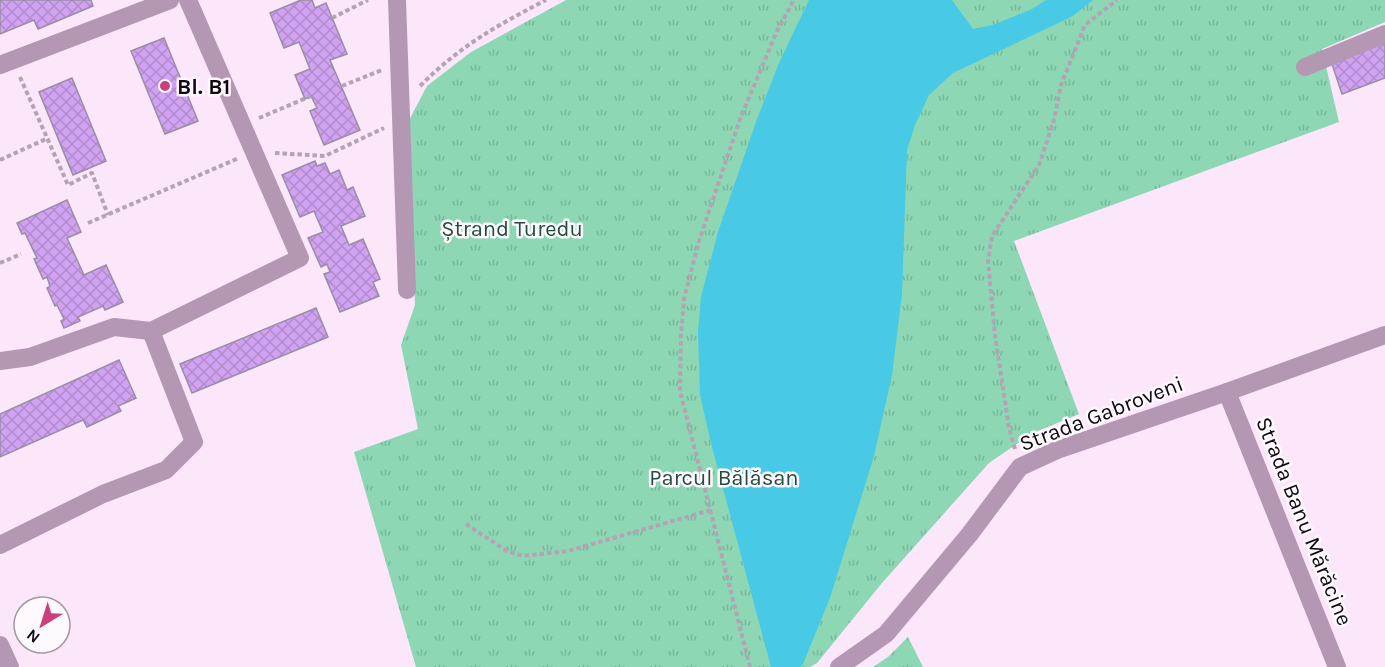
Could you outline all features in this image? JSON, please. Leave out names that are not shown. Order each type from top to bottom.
[{"type":"street","points":[[6,62],[170,0]]},
{"type":"street","points":[[0,361],[30,357],[114,327],[151,331],[300,258],[188,0]]},
{"type":"street","points":[[397,0],[407,290]]},
{"type":"street","points":[[1305,67],[1385,34]]},
{"type":"street","points":[[0,545],[103,494],[166,470],[194,442],[151,331]]},
{"type":"street","name":"Strada Gabroveni","points":[[839,667],[886,633],[969,535],[1020,467],[1057,450],[1385,335]]},
{"type":"street","name":"Strada Banu Mărăcine","points":[[1227,392],[1337,667]]},
{"type":"street","points":[[0,645],[10,667]]},
{"type":"path","points":[[332,18],[368,0]]},
{"type":"path","points":[[88,224],[254,151],[325,156],[402,111],[444,62],[477,38],[546,0]]},
{"type":"path","points":[[750,667],[680,391],[681,335],[684,299],[699,241],[740,119],[777,31],[794,0]]},
{"type":"path","points":[[1020,467],[1009,428],[995,335],[988,261],[993,236],[1039,165],[1054,120],[1061,85],[1085,25],[1117,0]]},
{"type":"path","points":[[6,62],[68,185],[93,173],[108,215]]},
{"type":"path","points":[[342,86],[400,62]]},
{"type":"path","points":[[243,126],[311,96]]},
{"type":"path","points":[[0,160],[46,139]]},
{"type":"path","points":[[0,262],[21,254]]},
{"type":"path","points":[[466,524],[507,550],[523,556],[568,551],[711,510]]},
{"type":"green space","name":"Parcul Bălăsan","points":[[566,0],[1385,0],[1385,22],[1322,49],[1339,122],[1014,241],[1079,414],[1033,433],[989,463],[882,583],[817,663],[810,667],[416,667],[354,452],[418,429],[401,345],[415,305],[410,148],[406,126],[427,86],[471,52]]},
{"type":"green space","points":[[908,637],[923,667],[873,667],[888,657]]},
{"type":"water","points":[[809,0],[952,0],[973,29],[993,25],[1032,9],[1046,0],[1093,0],[1073,16],[953,73],[929,95],[915,125],[907,150],[902,294],[892,375],[874,456],[830,598],[803,664],[800,667],[771,667],[700,395],[698,332],[701,297],[718,232],[757,119],[779,63]]},
{"type":"building","points":[[0,0],[91,0],[93,6],[38,29],[34,20],[0,34]]},
{"type":"building","points":[[301,0],[312,0],[315,8],[326,3],[347,54],[330,60],[360,130],[324,145],[310,111],[317,108],[311,96],[305,99],[295,75],[310,69],[299,42],[284,48],[270,13]]},
{"type":"building","name":"Bl. B1","points":[[164,38],[198,121],[165,134],[131,51]]},
{"type":"building","points":[[1385,41],[1385,78],[1342,94],[1332,64]]},
{"type":"building","points":[[72,78],[106,161],[73,175],[39,92]]},
{"type":"building","points":[[315,161],[317,166],[325,163],[330,174],[339,170],[347,190],[353,187],[365,216],[341,226],[349,245],[363,239],[380,279],[373,282],[379,296],[340,312],[324,274],[330,272],[327,264],[321,267],[308,238],[323,232],[314,211],[300,217],[282,175]]},
{"type":"building","points":[[67,200],[81,232],[67,238],[84,275],[106,265],[123,302],[105,310],[103,306],[78,317],[80,321],[64,328],[61,321],[64,319],[47,288],[50,286],[47,277],[43,279],[34,259],[37,258],[25,233],[22,234],[17,223]]},
{"type":"building","points":[[316,308],[328,337],[192,393],[180,364]]},
{"type":"building","points":[[119,360],[136,398],[118,406],[121,411],[87,427],[83,420],[0,457],[0,414]]},
{"type":"place","name":"Bl. B1","points":[[165,86]]},
{"type":"park label","name":"Ștrand Turedu","points":[[512,228]]}]
